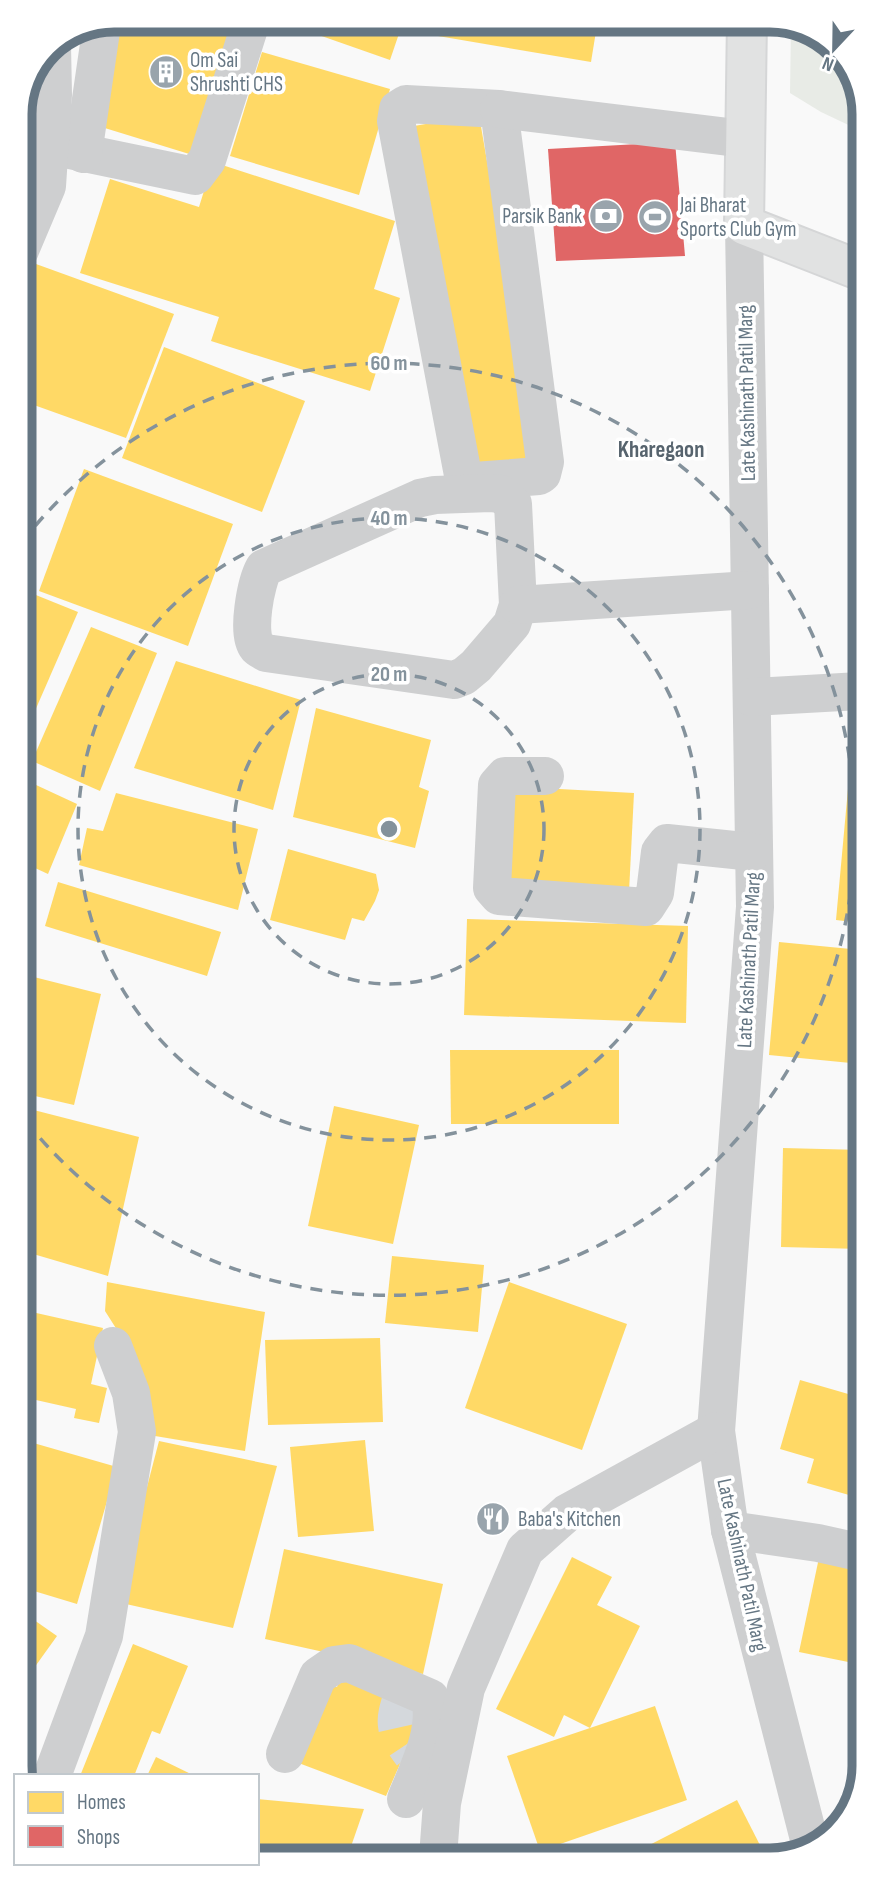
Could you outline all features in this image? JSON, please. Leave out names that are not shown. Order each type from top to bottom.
[{"type":"street","points":[[66,150],[195,176],[207,160],[248,32]]},
{"type":"street","name":"Late Kashinath Patil Marg","points":[[747,32],[744,225],[755,907],[716,1432],[730,1530],[809,1838]]},
{"type":"street","points":[[33,182],[66,150],[99,33]]},
{"type":"street","points":[[52,59],[53,96],[66,150]]},
{"type":"street","points":[[499,110],[545,462],[539,476],[474,481],[463,475],[396,115],[398,109],[406,104],[499,110],[745,139]]},
{"type":"street","points":[[744,225],[852,267]]},
{"type":"street","points":[[501,494],[513,504],[518,605],[512,624],[476,666],[454,680],[266,653],[256,646],[253,636],[256,587],[264,568],[407,503],[435,495],[501,494]]},
{"type":"street","points":[[518,605],[750,590]]},
{"type":"street","points":[[752,697],[852,691]]},
{"type":"street","points":[[545,776],[505,776],[497,785],[492,888],[499,896],[646,907],[655,893],[660,852],[667,843],[753,852]]},
{"type":"street","points":[[53,1774],[104,1636],[137,1432],[131,1392],[113,1346]]},
{"type":"street","points":[[406,1799],[466,1688],[525,1550],[567,1513],[716,1432]]},
{"type":"street","points":[[730,1530],[852,1551]]},
{"type":"street","points":[[285,1754],[318,1676],[334,1665],[349,1662],[430,1698],[433,1711],[426,1764],[442,1803],[439,1848]]},
{"type":"shaded area","points":[[791,35],[819,48],[841,72],[850,98],[852,127],[821,112],[790,93]]},
{"type":"building: Homes","name":"Om Sai Shrushti CHS","points":[[117,32],[237,32],[199,157],[95,125]]},
{"type":"building: Homes","points":[[310,32],[400,32],[390,60]]},
{"type":"building: Homes","points":[[439,32],[596,32],[591,62],[438,36]]},
{"type":"building: Homes","points":[[262,52],[390,89],[359,195],[230,156]]},
{"type":"building: Homes","points":[[479,115],[539,461],[468,473],[408,127]]},
{"type":"building: Homes","points":[[213,162],[395,221],[374,289],[400,298],[370,391],[211,341],[219,317],[80,273],[110,179],[199,207]]},
{"type":"building: Homes","points":[[36,264],[174,314],[126,438],[32,404],[32,272]]},
{"type":"building: Homes","points":[[164,347],[305,401],[262,512],[122,458]]},
{"type":"building: Homes","points":[[84,469],[233,524],[188,646],[39,591]]},
{"type":"building: Homes","points":[[32,593],[78,612],[32,718]]},
{"type":"building: Homes","points":[[91,627],[157,653],[100,791],[32,761]]},
{"type":"building: Homes","points":[[176,661],[301,700],[273,810],[134,768]]},
{"type":"building: Homes","points":[[316,708],[431,740],[419,787],[429,791],[415,848],[293,817]]},
{"type":"building: Homes","points":[[852,745],[852,922],[836,920]]},
{"type":"building: Homes","points":[[32,783],[77,804],[48,874],[32,867]]},
{"type":"building: Homes","points":[[505,786],[634,793],[629,892],[500,885]]},
{"type":"building: Homes","points":[[116,793],[258,829],[238,910],[79,865],[87,828],[103,831]]},
{"type":"building: Homes","points":[[288,849],[376,874],[379,890],[375,901],[364,921],[352,918],[345,940],[270,920]]},
{"type":"building: Homes","points":[[58,882],[221,932],[207,976],[45,926]]},
{"type":"building: Homes","points":[[467,919],[688,926],[686,1023],[464,1015]]},
{"type":"building: Homes","points":[[779,942],[852,949],[852,1063],[769,1055]]},
{"type":"building: Homes","points":[[32,977],[101,994],[74,1105],[32,1095]]},
{"type":"building: Homes","points":[[450,1050],[619,1050],[619,1124],[451,1124]]},
{"type":"building: Homes","points":[[334,1106],[419,1125],[393,1244],[308,1226]]},
{"type":"building: Homes","points":[[32,1110],[139,1137],[108,1276],[32,1254]]},
{"type":"building: Homes","points":[[783,1148],[852,1150],[852,1249],[781,1247]]},
{"type":"building: Homes","points":[[392,1256],[484,1265],[478,1332],[385,1323]]},
{"type":"building: Homes","points":[[107,1282],[265,1312],[245,1451],[149,1435],[119,1333],[105,1311]]},
{"type":"building: Homes","points":[[509,1282],[627,1324],[582,1450],[465,1408]]},
{"type":"building: Homes","points":[[32,1312],[103,1328],[91,1384],[107,1388],[99,1423],[74,1418],[76,1409],[36,1400],[34,1409]]},
{"type":"building: Homes","points":[[380,1338],[383,1422],[268,1425],[265,1340]]},
{"type":"building: Homes","points":[[800,1380],[852,1395],[852,1496],[807,1483],[814,1459],[780,1449]]},
{"type":"building: Homes","points":[[365,1440],[374,1531],[298,1537],[290,1447]]},
{"type":"building: Homes","points":[[159,1441],[277,1466],[233,1628],[117,1602]]},
{"type":"building: Homes","points":[[32,1443],[117,1467],[77,1604],[32,1590]]},
{"type":"building: Homes","points":[[284,1549],[443,1584],[423,1674],[265,1639]]},
{"type":"building: Homes","points":[[820,1553],[852,1560],[852,1663],[799,1652]]},
{"type":"building: Homes","points":[[572,1557],[612,1577],[597,1605],[640,1626],[590,1728],[564,1715],[554,1737],[496,1709]]},
{"type":"building: Homes","points":[[32,1619],[57,1636],[32,1671]]},
{"type":"building: Homes","points":[[133,1644],[188,1666],[160,1734],[152,1731],[135,1774],[81,1774]]},
{"type":"building: Homes","points":[[344,1667],[427,1702],[386,1796],[288,1759],[321,1682],[337,1687]]},
{"type":"building: Homes","points":[[655,1706],[687,1800],[550,1848],[539,1848],[507,1756]]},
{"type":"building: Homes","points":[[156,1757],[191,1774],[148,1774]]},
{"type":"building: Homes","points":[[259,1799],[364,1809],[351,1847],[259,1847]]},
{"type":"building: Homes","points":[[737,1800],[761,1848],[644,1848]]},
{"type":"building: Shops","points":[[675,142],[685,256],[556,261],[548,149]]},
{"type":"building: Shops","name":"Baba's Kitchen","points":[[502,1511],[502,1520],[484,1525],[483,1517]]},
{"type":"tunnel","points":[[404,1691],[397,1724],[398,1731],[412,1754]]},
{"type":"place","name":"Om Sai Shrushti CHS","points":[[166,72]]},
{"type":"place","name":"Parsik Bank","points":[[606,216]]},
{"type":"place","name":"Jai Bharat Sports Club Gym","points":[[655,217]]},
{"type":"place","name":"Baba's Kitchen","points":[[493,1519]]},
{"type":"district","name":"Kharegaon","points":[[661,450]]}]
